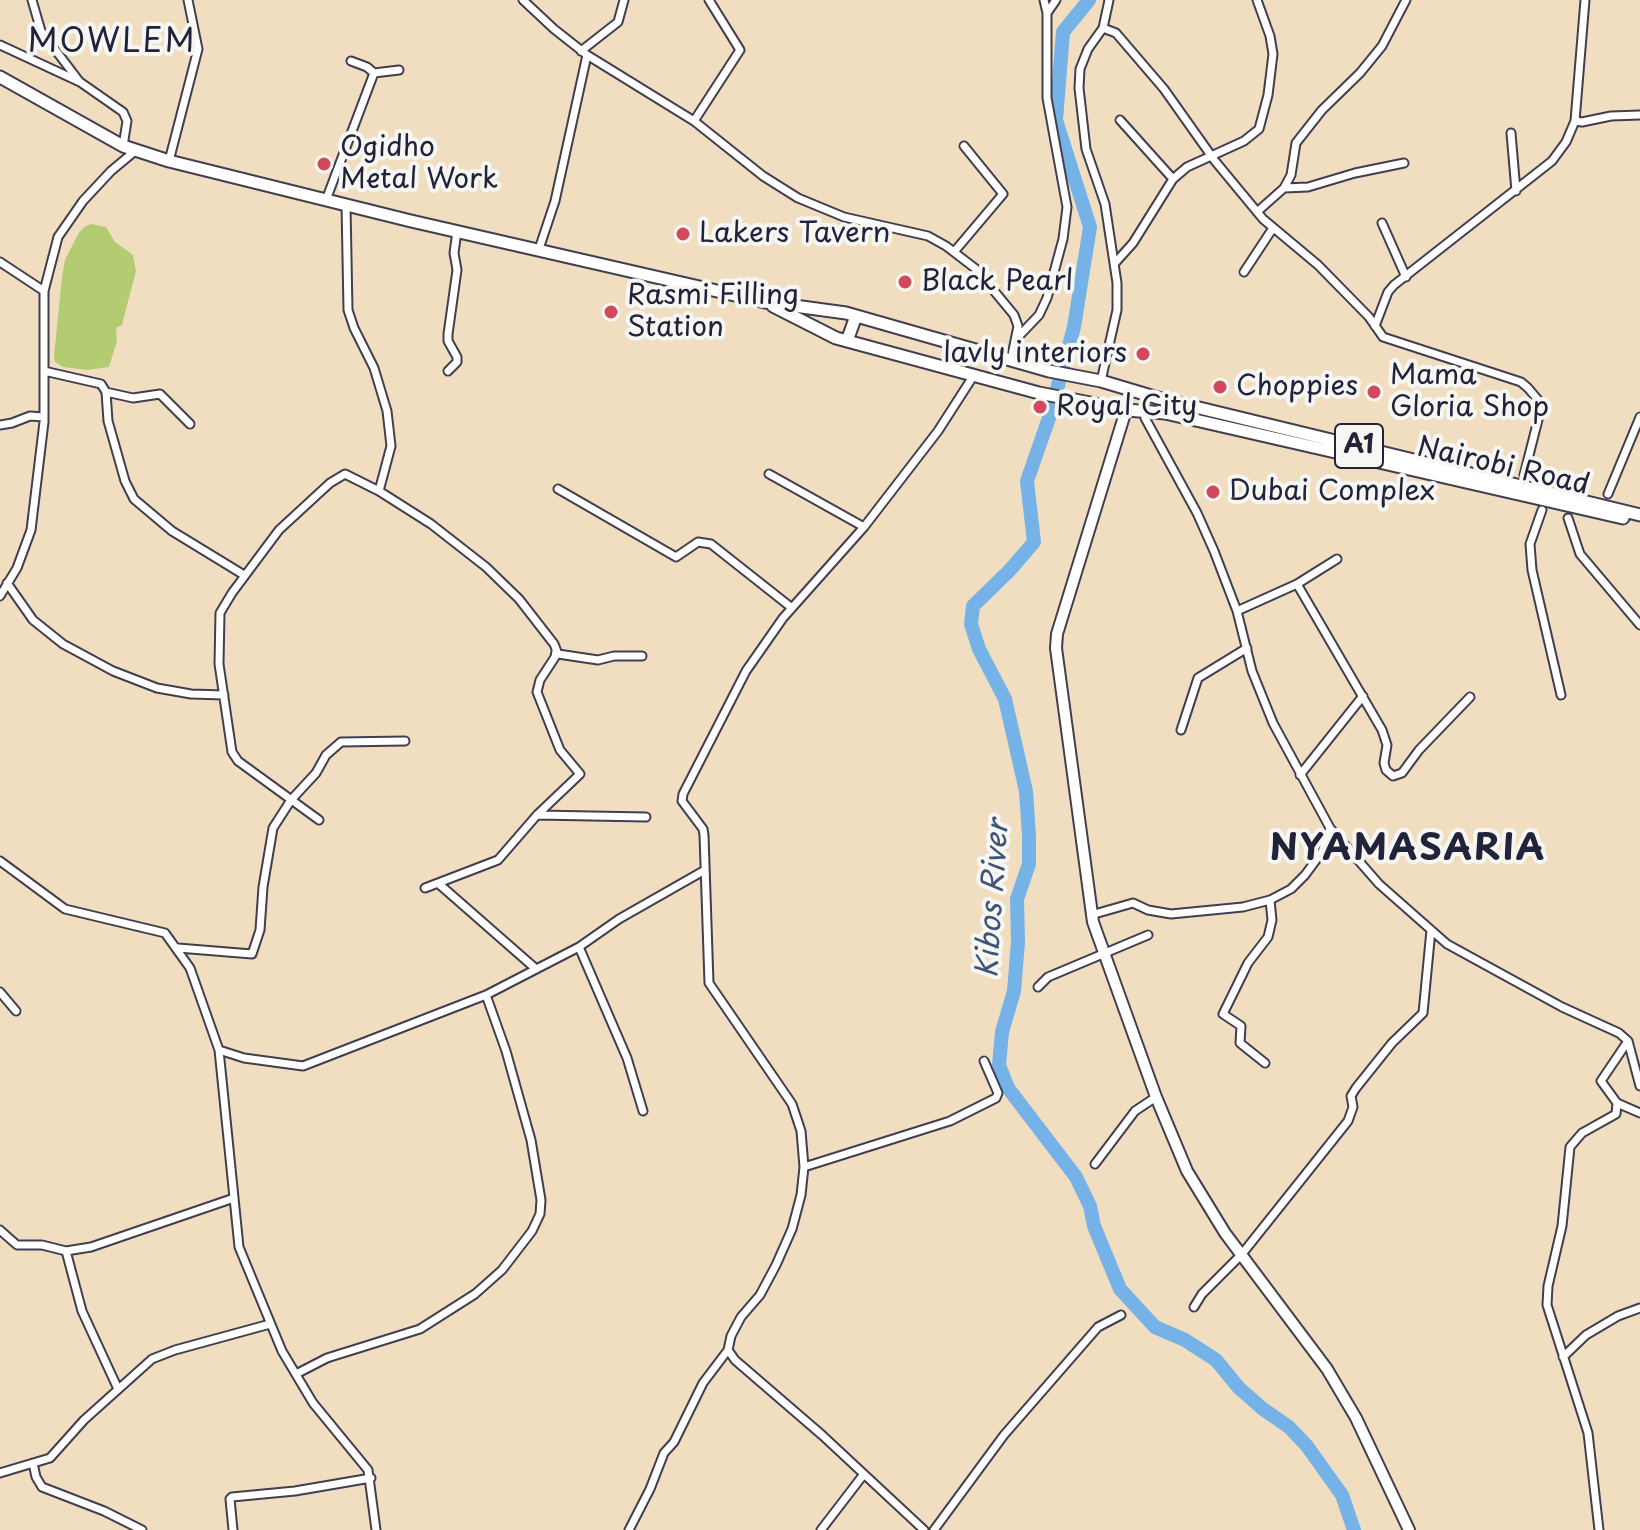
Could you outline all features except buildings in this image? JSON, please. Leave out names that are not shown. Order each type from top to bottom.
[{"type":"highway","name":"A1","points":[[0,77],[129,149],[169,161],[765,302],[856,316],[1011,360]]},
{"type":"highway","name":"A1","points":[[765,302],[847,341],[974,375]]},
{"type":"highway","points":[[847,341],[856,316]]},
{"type":"highway","name":"Nairobi Road","points":[[1011,360],[1640,515]]},
{"type":"highway","name":"Nairobi Road","points":[[974,375],[1074,400],[1126,410],[1165,413],[1585,511],[1640,521]]},
{"type":"main road","points":[[1126,410],[1057,634],[1056,648],[1091,915],[1156,1097],[1193,1182],[1212,1214],[1334,1381],[1386,1477],[1409,1530]]},
{"type":"street","points":[[32,0],[41,31],[80,82]]},
{"type":"street","points":[[169,161],[198,49],[188,0]]},
{"type":"street","points":[[523,0],[584,53],[694,121],[763,176],[798,198],[844,217],[928,236],[954,252],[976,269],[1014,315],[1018,326],[1011,360]]},
{"type":"street","points":[[539,249],[555,201],[584,53],[618,22],[624,0]]},
{"type":"street","points":[[694,121],[740,50],[709,0]]},
{"type":"street","points":[[1016,338],[1039,315],[1047,298],[1063,239],[1067,207],[1047,98],[1047,13],[1044,0]]},
{"type":"street","points":[[1047,13],[1056,0]]},
{"type":"street","points":[[1101,381],[1117,310],[1115,263],[1105,204],[1086,149],[1079,88],[1080,69],[1088,49],[1103,28],[1109,0]]},
{"type":"street","points":[[1115,263],[1139,235],[1173,179],[1187,167],[1251,136],[1262,122],[1273,54],[1257,0]]},
{"type":"street","points":[[1257,212],[1284,188],[1291,175],[1296,143],[1322,110],[1360,73],[1382,46],[1406,0]]},
{"type":"street","points":[[1375,326],[1390,289],[1552,161],[1566,142],[1575,121],[1585,0]]},
{"type":"street","points":[[1103,28],[1116,33],[1164,89],[1212,157],[1257,212],[1318,265],[1383,337],[1521,382],[1528,388],[1541,408],[1524,475]]},
{"type":"street","points":[[0,45],[80,82],[123,112],[127,121],[129,149],[83,201],[58,237],[44,291],[44,417],[31,530],[17,568],[0,596]]},
{"type":"street","points":[[351,61],[374,73],[399,70]]},
{"type":"street","points":[[326,200],[374,73]]},
{"type":"street","points":[[1575,121],[1640,115]]},
{"type":"street","points":[[1120,120],[1173,179]]},
{"type":"street","points":[[1511,133],[1516,191]]},
{"type":"street","points":[[954,252],[1003,194],[964,146]]},
{"type":"street","points":[[1284,188],[1308,187],[1404,163]]},
{"type":"street","points":[[346,205],[348,310],[371,359],[387,411],[391,446],[379,491]]},
{"type":"street","points":[[1382,223],[1406,277]]},
{"type":"street","points":[[1244,272],[1273,228]]},
{"type":"street","points":[[448,371],[457,362],[448,334],[457,270],[454,253],[457,231]]},
{"type":"street","points":[[0,262],[44,291]]},
{"type":"street","points":[[44,371],[101,384],[106,392],[108,421],[125,481],[134,499],[172,531],[244,575]]},
{"type":"street","points":[[629,1530],[664,1453],[674,1442],[703,1383],[728,1350],[741,1317],[760,1295],[792,1229],[804,1167],[801,1131],[792,1104],[709,983],[703,829],[685,806],[683,794],[746,671],[792,608],[864,527],[938,431],[974,375]]},
{"type":"street","points":[[106,392],[133,398],[160,394],[190,424]]},
{"type":"street","points":[[0,425],[30,416],[44,417]]},
{"type":"street","points":[[1608,494],[1640,417]]},
{"type":"street","points":[[1145,418],[1197,513],[1237,611],[1252,671],[1273,723],[1330,828],[1379,884],[1447,944],[1562,1007],[1619,1033],[1628,1041],[1640,1086]]},
{"type":"street","points":[[769,474],[864,527]]},
{"type":"street","points":[[319,820],[235,757],[219,664],[220,613],[244,575],[279,530],[340,475],[356,477],[379,491],[431,524],[486,567],[519,599],[558,654],[598,660],[614,656],[642,656]]},
{"type":"street","points":[[558,489],[676,557],[698,542],[711,544],[792,608]]},
{"type":"street","points":[[1542,510],[1530,550],[1561,695]]},
{"type":"street","points":[[1568,518],[1580,554],[1640,625]]},
{"type":"street","points":[[1237,611],[1297,584],[1337,559]]},
{"type":"street","points":[[7,583],[33,620],[63,644],[113,671],[157,688],[191,694],[224,695]]},
{"type":"street","points":[[1297,584],[1382,730],[1387,745],[1384,763],[1393,776],[1402,773],[1470,697]]},
{"type":"street","points":[[1181,730],[1198,678],[1247,648]]},
{"type":"street","points":[[425,888],[498,860],[537,815],[580,774],[560,750],[537,692],[556,651]]},
{"type":"street","points":[[1300,775],[1363,696]]},
{"type":"street","points":[[178,948],[252,954],[260,930],[263,887],[273,828],[291,800],[316,773],[326,755],[341,742],[405,741]]},
{"type":"street","points":[[537,815],[646,817]]},
{"type":"street","points":[[1091,915],[1133,903],[1148,910],[1171,914],[1243,907],[1270,900],[1291,889],[1305,875],[1322,852],[1330,828]]},
{"type":"street","points":[[0,861],[65,909],[160,931],[178,948],[190,968],[219,1050],[239,1247],[270,1324],[296,1374],[313,1403],[368,1470],[376,1530]]},
{"type":"street","points":[[219,1050],[244,1058],[303,1066],[486,995],[579,947],[619,919],[705,870]]},
{"type":"street","points":[[439,884],[536,969]]},
{"type":"street","points":[[1265,1063],[1240,1043],[1241,1026],[1223,1013],[1248,963],[1268,937],[1272,920],[1270,900]]},
{"type":"street","points":[[1194,1307],[1202,1294],[1242,1254],[1348,1121],[1353,1107],[1351,1096],[1356,1088],[1392,1043],[1423,1013],[1431,930]]},
{"type":"street","points":[[1038,987],[1048,977],[1148,935]]},
{"type":"street","points":[[579,947],[627,1058],[643,1111]]},
{"type":"street","points":[[0,992],[16,1011]]},
{"type":"street","points":[[296,1374],[327,1358],[420,1329],[444,1316],[502,1270],[532,1231],[540,1214],[541,1200],[531,1140],[506,1051],[486,995]]},
{"type":"street","points":[[1628,1041],[1601,1078],[1607,1092],[1617,1103],[1640,1113]]},
{"type":"street","points":[[804,1167],[950,1121],[996,1098],[998,1093],[984,1061]]},
{"type":"street","points":[[1095,1164],[1135,1111],[1156,1097]]},
{"type":"street","points":[[1599,1530],[1588,1433],[1547,1305],[1548,1286],[1562,1226],[1570,1147],[1582,1133],[1616,1114],[1617,1103]]},
{"type":"street","points":[[0,1230],[17,1245],[42,1245],[66,1251],[91,1247],[234,1198]]},
{"type":"street","points":[[66,1251],[82,1311],[118,1389]]},
{"type":"street","points":[[1563,1357],[1586,1335],[1618,1316],[1640,1308]]},
{"type":"street","points":[[934,1530],[1014,1423],[1098,1327],[1121,1315]]},
{"type":"street","points":[[0,1473],[50,1458],[75,1429],[157,1357],[270,1324]]},
{"type":"street","points":[[728,1350],[735,1360],[924,1530]]},
{"type":"street","points":[[33,1463],[42,1487],[104,1511],[142,1530]]},
{"type":"street","points":[[821,1530],[864,1474]]},
{"type":"street","points":[[233,1530],[232,1497],[295,1491],[371,1478]]},
{"type":"green space","points":[[91,224],[106,227],[115,242],[133,255],[136,271],[122,325],[116,328],[117,341],[109,367],[87,370],[63,367],[55,362],[54,356],[65,260],[78,234]]},
{"type":"waterway","name":"Kibos River","points":[[1089,0],[1063,32],[1056,120],[1090,227],[1074,327],[1049,418],[1027,481],[1034,542],[973,606],[971,624],[979,649],[1005,699],[1026,791],[1029,836],[1029,864],[1017,899],[1018,942],[1014,991],[1002,1032],[999,1065],[1008,1088],[1076,1177],[1090,1206],[1094,1226],[1120,1289],[1155,1327],[1185,1340],[1216,1360],[1239,1388],[1289,1427],[1307,1446],[1342,1495],[1354,1530]]},
{"type":"place","name":"Ogidho Metal Work","points":[[324,164]]},
{"type":"place","name":"Lakers Tavern","points":[[683,234]]},
{"type":"place","name":"Black Pearl","points":[[905,282]]},
{"type":"place","name":"Rasmi Filling Station","points":[[611,312]]},
{"type":"place","name":"lavly interiors","points":[[1143,354]]},
{"type":"place","name":"Choppies","points":[[1220,387]]},
{"type":"place","name":"Mama Gloria Shop","points":[[1374,392]]},
{"type":"place","name":"Royal City","points":[[1040,407]]},
{"type":"place","name":"Dubai Complex","points":[[1213,492]]},
{"type":"district","name":"MOWLEM","points":[[112,43]]},
{"type":"district","name":"NYAMASARIA","points":[[1408,850]]}]
